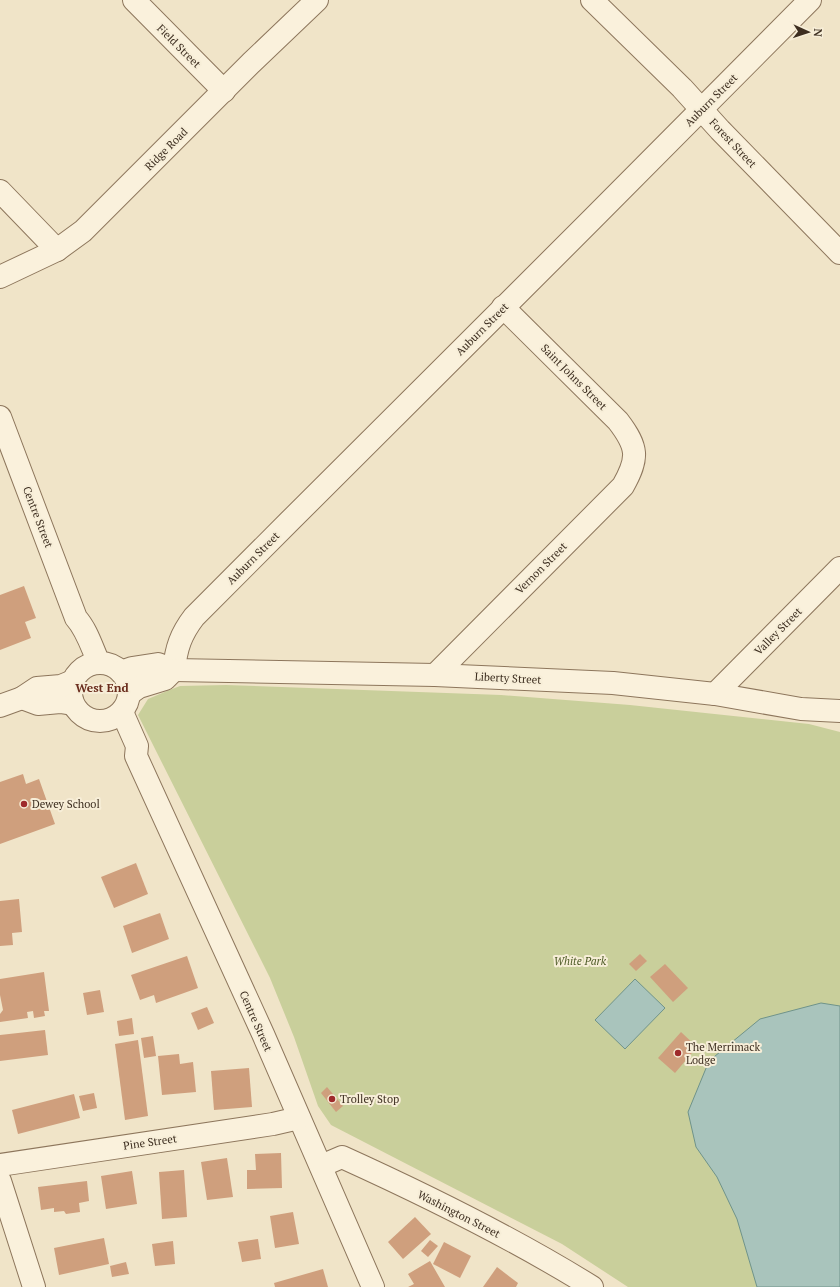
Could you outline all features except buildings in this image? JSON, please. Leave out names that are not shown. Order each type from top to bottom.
[{"type":"street","name":"Field Street","points":[[134,0],[224,91]]},
{"type":"street","name":"Ridge Road","points":[[0,277],[57,250],[83,232],[251,63],[317,0]]},
{"type":"street","name":"Forest Street","points":[[592,0],[682,88],[720,130],[840,253]]},
{"type":"street","name":"Auburn Street","points":[[174,670],[176,654],[181,637],[194,617],[702,110],[810,0]]},
{"type":"street","points":[[0,191],[57,250]]},
{"type":"street","name":"Saint Johns Street","points":[[503,307],[618,421],[628,434],[633,444],[635,454]]},
{"type":"street","name":"Centre Street","points":[[0,417],[76,618],[84,626],[92,649],[85,671]]},
{"type":"street","name":"Vernon Street","points":[[435,675],[623,486],[632,466],[635,454]]},
{"type":"street","name":"Valley Street","points":[[715,694],[840,568]]},
{"type":"street","points":[[0,706],[22,698],[37,688],[61,686],[85,671],[107,664],[115,667],[126,678],[128,686],[126,703]]},
{"type":"street","name":"Liberty Street","points":[[121,672],[132,668],[158,664],[174,670],[435,675],[613,684],[715,694],[801,709],[840,711]]},
{"type":"street","points":[[85,671],[71,688],[73,704],[84,717],[100,722],[116,717],[139,687],[165,679],[174,670]]},
{"type":"street","points":[[22,698],[38,704],[60,702],[73,704]]},
{"type":"street","name":"Centre Street","points":[[126,703],[137,746],[136,756],[263,1034],[373,1287]]},
{"type":"street","name":"Centre Street","points":[[100,722],[110,726],[128,754],[136,756]]},
{"type":"street","name":"Pine Street","points":[[0,1165],[274,1124],[299,1118]]},
{"type":"street","name":"Washington Street","points":[[321,1166],[342,1157],[477,1222],[552,1262],[592,1287]]},
{"type":"street","points":[[0,1181],[34,1287]]},
{"type":"green space","name":"White Park","points":[[226,685],[501,695],[630,705],[809,724],[840,732],[840,1287],[628,1287],[562,1244],[331,1125],[318,1106],[294,1037],[270,978],[138,715],[148,699],[180,686]]},
{"type":"water","points":[[635,979],[665,1008],[625,1049],[595,1020]]},
{"type":"water","points":[[821,1003],[840,1006],[840,1287],[757,1287],[737,1219],[717,1177],[696,1147],[688,1112],[709,1061],[760,1019]]},
{"type":"place","name":"Dewey School","points":[[24,804]]},
{"type":"place","name":"The Merrimack Lodge","points":[[678,1053]]},
{"type":"place","name":"Trolley Stop","points":[[332,1099]]},
{"type":"district","name":"West End","points":[[102,688]]}]
